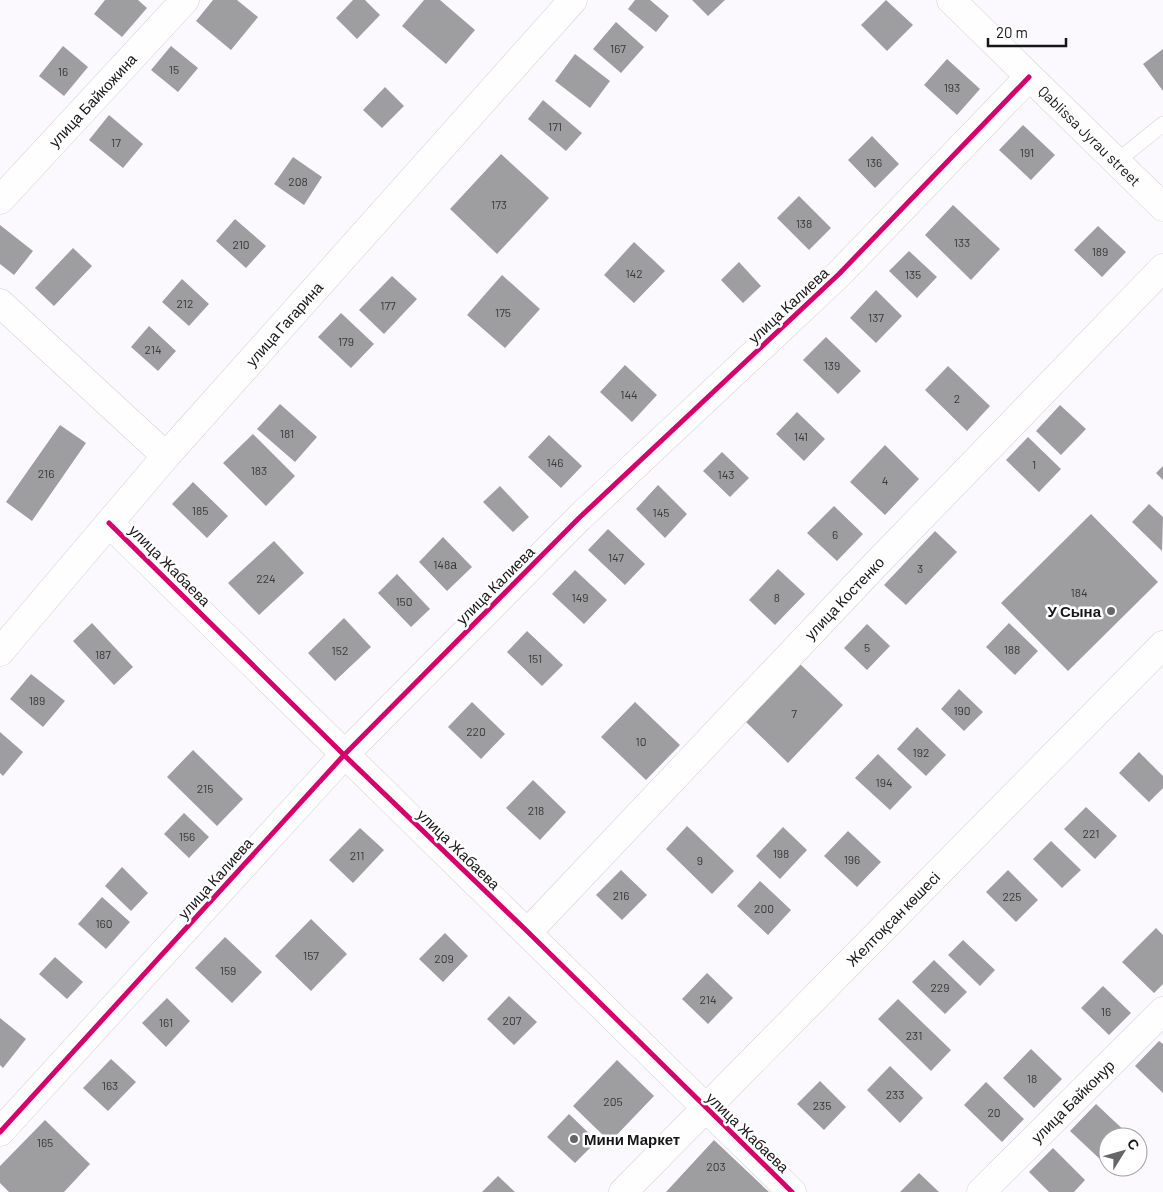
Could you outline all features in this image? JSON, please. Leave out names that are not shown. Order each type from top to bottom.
[{"type":"street","name":"улица Байкожина","points":[[0,200],[185,0]]},
{"type":"street","name":"улица Гагарина","points":[[0,652],[166,456],[573,0]]},
{"type":"street","name":"Qablissa Jyrau street","points":[[951,0],[1163,207]]},
{"type":"street","name":"улица Калиева","points":[[0,1132],[344,756],[578,518],[839,274],[1029,77]]},
{"type":"street","name":"улица Костенко","points":[[528,932],[876,563],[1163,268]]},
{"type":"street","points":[[0,303],[166,456]]},
{"type":"street","name":"улица Жабаева","points":[[109,523],[344,756],[528,932],[792,1192]]},
{"type":"street","name":"Желтоқсан көшесі","points":[[623,1192],[1163,645]]},
{"type":"street","name":"улица Байконур","points":[[982,1192],[1163,1011]]},
{"type":"lane","points":[[1116,162],[1163,124]]},
{"type":"building","points":[[105,0],[138,0],[147,8],[122,37],[94,14]]},
{"type":"building","points":[[213,0],[237,0],[258,17],[231,50],[196,21]]},
{"type":"building","points":[[353,0],[365,0],[380,15],[357,39],[336,18]]},
{"type":"building","points":[[424,0],[440,0],[475,30],[446,64],[402,26]]},
{"type":"building","points":[[635,0],[650,0],[669,16],[656,32],[628,9]]},
{"type":"building","points":[[692,0],[725,0],[708,16]]},
{"type":"building","points":[[886,0],[913,25],[887,51],[861,25]]},
{"type":"building","points":[[616,22],[644,47],[621,73],[593,49]]},
{"type":"building","points":[[63,46],[88,67],[64,96],[39,76]]},
{"type":"building","points":[[171,46],[198,68],[178,92],[151,70]]},
{"type":"building","points":[[1163,49],[1163,91],[1143,64]]},
{"type":"building","points":[[575,54],[610,81],[590,108],[555,81]]},
{"type":"building","points":[[947,59],[980,89],[957,115],[924,85]]},
{"type":"building","points":[[385,87],[404,106],[382,128],[363,110]]},
{"type":"building","points":[[543,100],[582,133],[566,151],[528,119]]},
{"type":"building","points":[[109,115],[143,144],[123,168],[89,140]]},
{"type":"building","points":[[1023,125],[1055,155],[1031,180],[999,150]]},
{"type":"building","points":[[872,136],[899,164],[875,188],[848,160]]},
{"type":"building","points":[[501,154],[549,198],[497,254],[450,209]]},
{"type":"building","points":[[293,157],[322,177],[304,205],[274,184]]},
{"type":"building","points":[[799,196],[831,228],[809,250],[777,218]]},
{"type":"building","points":[[953,205],[1000,249],[971,280],[925,235]]},
{"type":"building","points":[[235,219],[266,246],[246,268],[216,241]]},
{"type":"building","points":[[0,225],[33,251],[14,275],[0,264]]},
{"type":"building","points":[[1098,226],[1126,252],[1102,277],[1074,250]]},
{"type":"building","points":[[634,242],[665,271],[634,303],[604,275]]},
{"type":"building","points":[[73,248],[92,266],[54,306],[35,288]]},
{"type":"building","points":[[909,251],[937,277],[917,298],[889,271]]},
{"type":"building","points":[[739,262],[761,286],[743,303],[721,280]]},
{"type":"building","points":[[502,275],[540,309],[505,348],[467,315]]},
{"type":"building","points":[[392,276],[417,299],[384,334],[359,310]]},
{"type":"building","points":[[182,279],[209,304],[189,326],[162,302]]},
{"type":"building","points":[[876,290],[902,316],[876,343],[850,318]]},
{"type":"building","points":[[341,313],[374,344],[351,368],[318,337]]},
{"type":"building","points":[[149,326],[176,351],[158,371],[131,347]]},
{"type":"building","points":[[826,337],[861,371],[838,394],[803,360]]},
{"type":"building","points":[[625,365],[657,395],[632,422],[600,392]]},
{"type":"building","points":[[948,366],[990,406],[967,431],[925,390]]},
{"type":"building","points":[[280,404],[317,437],[295,462],[257,429]]},
{"type":"building","points":[[1060,405],[1086,429],[1061,455],[1036,431]]},
{"type":"building","points":[[797,412],[825,439],[804,461],[776,434]]},
{"type":"building","points":[[60,425],[86,443],[32,521],[6,502]]},
{"type":"building","points":[[253,434],[295,476],[266,506],[223,463]]},
{"type":"building","points":[[549,435],[582,466],[561,488],[528,457]]},
{"type":"building","points":[[1028,437],[1061,469],[1039,492],[1006,460]]},
{"type":"building","points":[[885,445],[919,479],[885,515],[850,482]]},
{"type":"building","points":[[722,452],[749,478],[730,497],[703,471]]},
{"type":"building","points":[[1163,466],[1163,480],[1156,473]]},
{"type":"building","points":[[193,482],[228,516],[207,538],[172,504]]},
{"type":"building","points":[[658,485],[687,514],[665,538],[636,509]]},
{"type":"building","points":[[500,486],[529,517],[513,532],[483,502]]},
{"type":"building","points":[[1149,504],[1163,517],[1162,551],[1132,522]]},
{"type":"building","points":[[834,506],[863,534],[837,561],[807,533]]},
{"type":"building","points":[[1091,514],[1158,582],[1068,671],[1001,603]]},
{"type":"building","points":[[608,529],[645,564],[625,585],[588,550]]},
{"type":"building","points":[[935,531],[957,552],[906,605],[884,585]]},
{"type":"building","points":[[443,537],[472,567],[447,591],[419,562]]},
{"type":"building","points":[[274,541],[304,573],[259,615],[228,583]]},
{"type":"building","points":[[778,569],[805,594],[775,625],[749,600]]},
{"type":"building","points":[[575,570],[607,600],[584,624],[552,594]]},
{"type":"building","points":[[397,574],[430,609],[411,627],[378,593]]},
{"type":"building","points":[[344,618],[371,647],[335,681],[308,653]]},
{"type":"building","points":[[92,623],[133,667],[114,685],[73,641]]},
{"type":"building","points":[[1009,623],[1038,651],[1015,675],[986,647]]},
{"type":"building","points":[[867,624],[890,646],[867,670],[844,648]]},
{"type":"building","points":[[527,631],[563,665],[542,686],[507,652]]},
{"type":"building","points":[[800,664],[843,705],[788,763],[745,721]]},
{"type":"building","points":[[31,674],[65,701],[43,727],[10,699]]},
{"type":"building","points":[[959,689],[983,712],[964,731],[941,709]]},
{"type":"building","points":[[472,702],[505,734],[481,759],[448,727]]},
{"type":"building","points":[[635,702],[680,745],[646,780],[601,737]]},
{"type":"building","points":[[917,727],[946,755],[926,776],[897,749]]},
{"type":"building","points":[[0,732],[23,752],[3,776],[0,773]]},
{"type":"building","points":[[193,750],[243,799],[217,826],[167,777]]},
{"type":"building","points":[[1139,752],[1163,776],[1163,788],[1149,802],[1119,773]]},
{"type":"building","points":[[878,754],[912,787],[890,810],[855,778]]},
{"type":"building","points":[[533,780],[566,812],[540,840],[506,808]]},
{"type":"building","points":[[1086,807],[1117,836],[1095,859],[1064,829]]},
{"type":"building","points":[[184,813],[209,837],[189,858],[164,834]]},
{"type":"building","points":[[687,826],[734,871],[712,894],[666,849]]},
{"type":"building","points":[[783,827],[807,850],[780,879],[756,856]]},
{"type":"building","points":[[360,828],[384,850],[353,883],[329,860]]},
{"type":"building","points":[[848,831],[881,862],[857,887],[824,856]]},
{"type":"building","points":[[1051,841],[1081,870],[1062,888],[1033,859]]},
{"type":"building","points":[[122,867],[148,893],[131,911],[105,886]]},
{"type":"building","points":[[621,870],[647,895],[622,920],[596,895]]},
{"type":"building","points":[[1008,870],[1038,900],[1016,922],[986,892]]},
{"type":"building","points":[[760,881],[791,910],[768,935],[737,906]]},
{"type":"building","points":[[102,897],[130,922],[106,949],[78,924]]},
{"type":"building","points":[[311,919],[347,954],[311,991],[275,956]]},
{"type":"building","points":[[1156,928],[1163,935],[1163,984],[1154,993],[1122,962]]},
{"type":"building","points":[[445,933],[468,956],[443,982],[419,959]]},
{"type":"building","points":[[225,937],[262,972],[232,1003],[195,968]]},
{"type":"building","points":[[963,940],[995,970],[980,986],[948,955]]},
{"type":"building","points":[[55,957],[83,982],[67,999],[39,974]]},
{"type":"building","points":[[934,960],[967,992],[945,1014],[912,982]]},
{"type":"building","points":[[707,973],[733,998],[708,1024],[682,999]]},
{"type":"building","points":[[1103,986],[1131,1013],[1109,1035],[1081,1008]]},
{"type":"building","points":[[509,996],[537,1022],[514,1045],[487,1019]]},
{"type":"building","points":[[167,998],[190,1021],[166,1047],[142,1023]]},
{"type":"building","points":[[898,999],[951,1050],[931,1071],[878,1019]]},
{"type":"building","points":[[0,1018],[26,1039],[3,1068],[0,1065]]},
{"type":"building","points":[[1159,1041],[1163,1044],[1163,1093],[1135,1066]]},
{"type":"building","points":[[1031,1049],[1062,1079],[1034,1108],[1003,1078]]},
{"type":"building","points":[[111,1059],[136,1082],[108,1111],[83,1088]]},
{"type":"building","points":[[617,1060],[654,1096],[610,1142],[573,1106]]},
{"type":"building","points":[[890,1066],[923,1098],[900,1123],[867,1090]]},
{"type":"building","points":[[820,1081],[846,1107],[824,1130],[797,1104]]},
{"type":"building","points":[[986,1082],[1024,1119],[1002,1142],[964,1105]]},
{"type":"building","points":[[1096,1104],[1120,1127],[1098,1127],[1098,1157],[1070,1131]]},
{"type":"building","points":[[569,1114],[597,1141],[575,1163],[547,1137]]},
{"type":"building","points":[[45,1120],[90,1164],[64,1192],[9,1192],[0,1183],[0,1166]]},
{"type":"building","points":[[714,1140],[769,1192],[666,1192]]},
{"type":"building","points":[[1053,1148],[1085,1180],[1074,1192],[1049,1192],[1029,1172]]},
{"type":"building","points":[[919,1173],[939,1192],[900,1192]]},
{"type":"building","points":[[498,1176],[515,1192],[482,1192]]},
{"type":"cycle path","points":[[0,1132],[344,755],[579,518],[839,274],[1029,77]]},
{"type":"cycle path","points":[[109,523],[792,1192]]},
{"type":"place","name":"У Сына","points":[[1111,611]]},
{"type":"place","name":"Мини Маркет","points":[[574,1139]]}]
